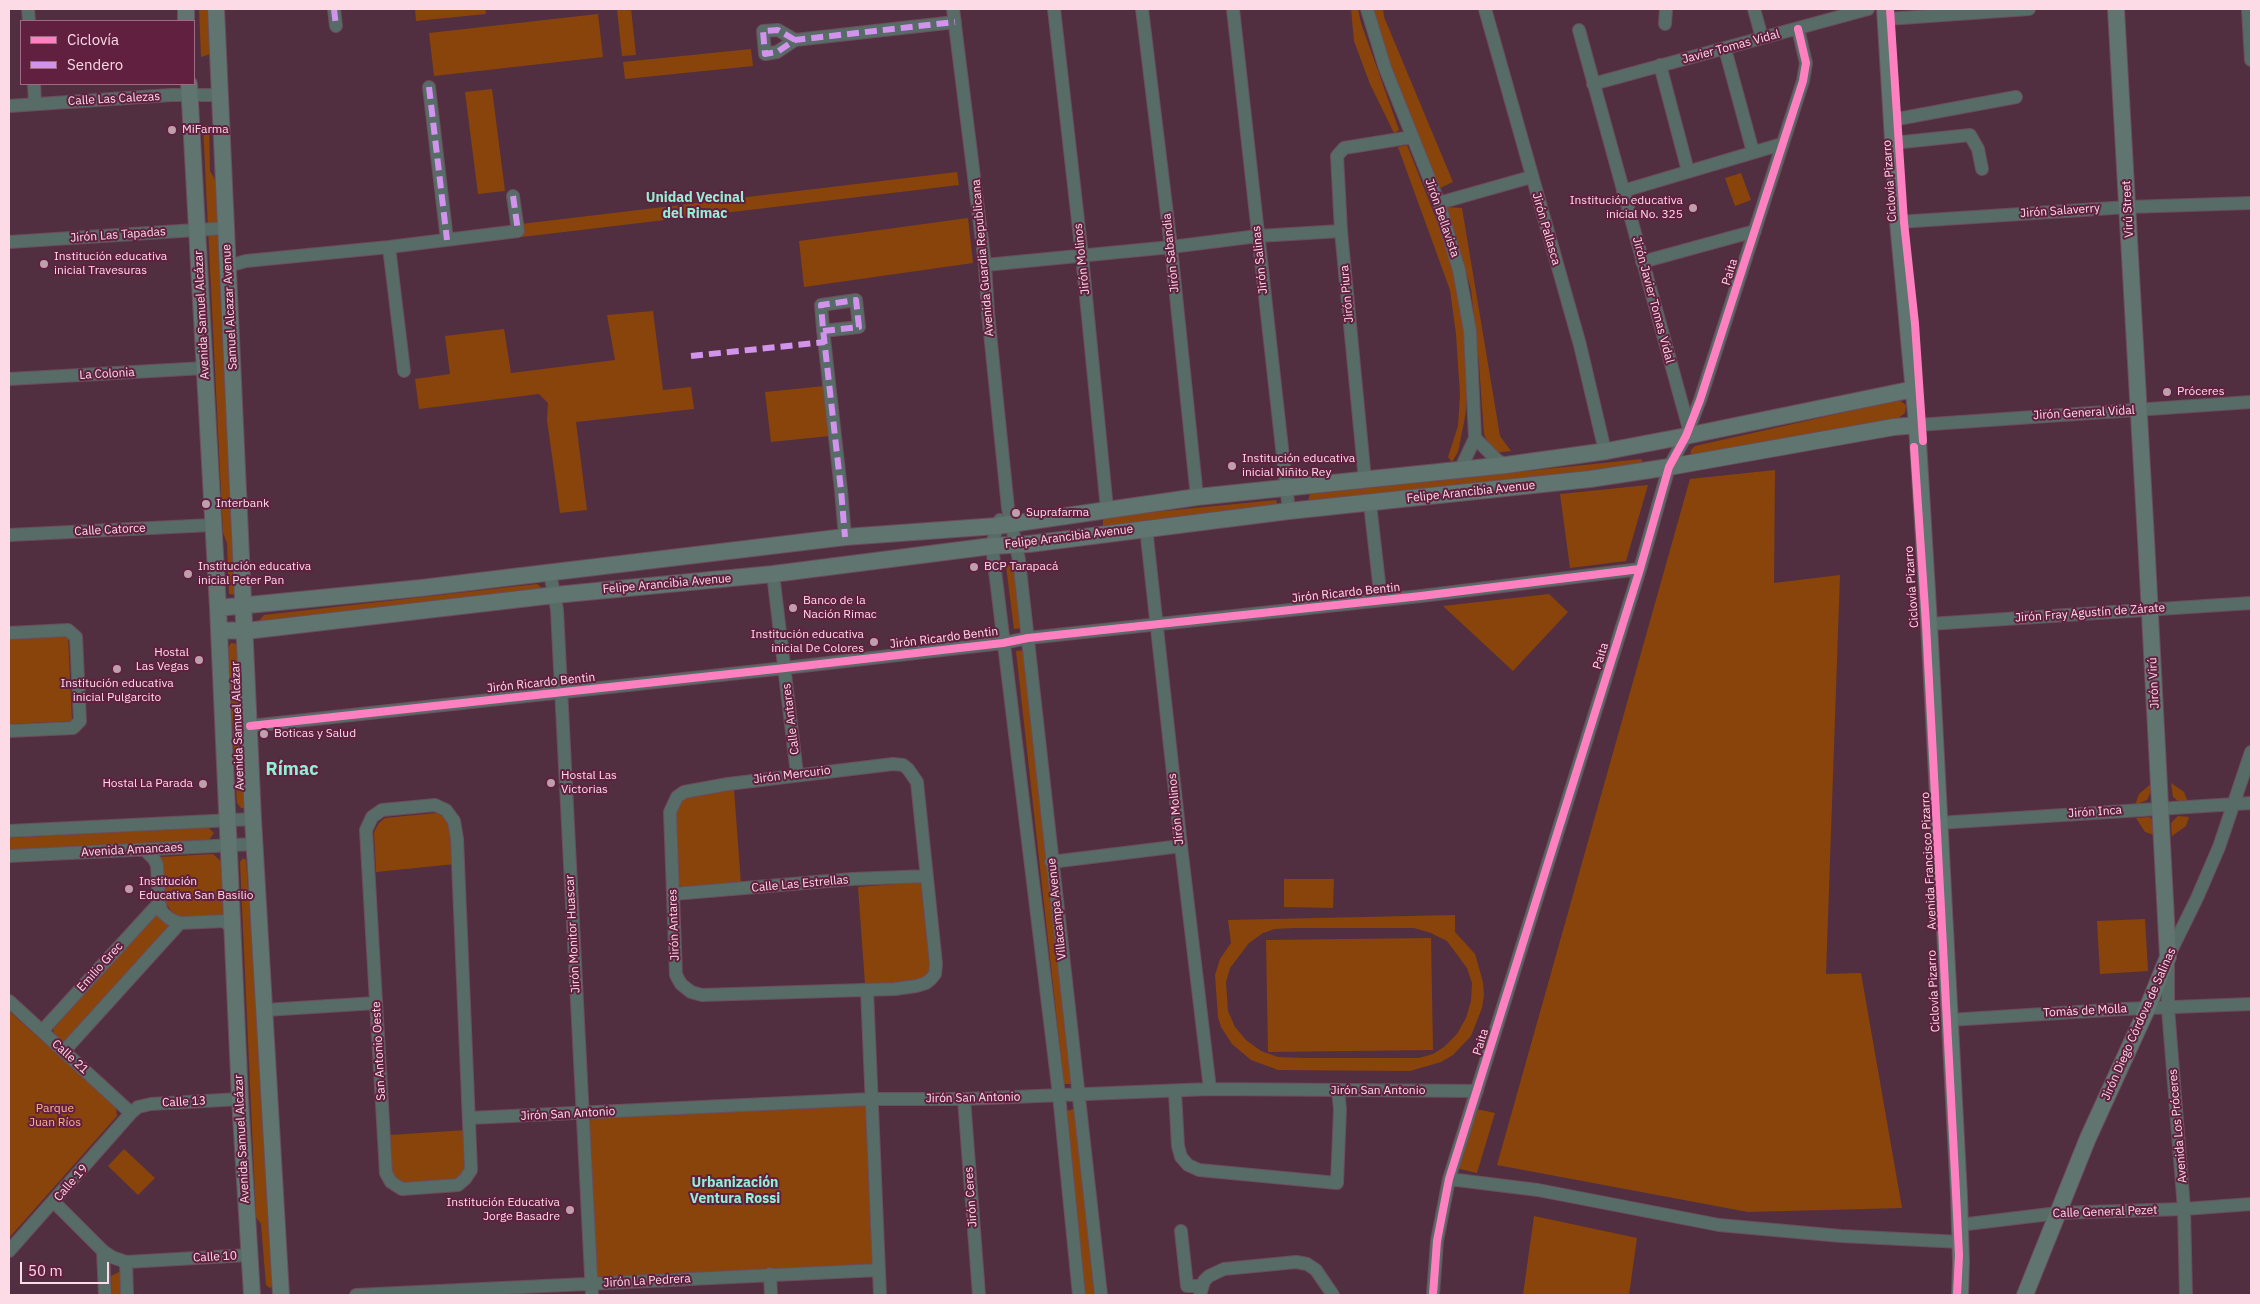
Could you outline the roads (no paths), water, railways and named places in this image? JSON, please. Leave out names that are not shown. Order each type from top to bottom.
[{"type":"main road","name":"Samuel Alcazar Avenue","points":[[216,9],[244,606]]},
{"type":"main road","name":"Virú Street","points":[[2116,9],[2139,410]]},
{"type":"main road","name":"Avenida Francisco Pizarro","points":[[1886,14],[1898,222],[1917,425],[1929,624],[1961,1242],[1960,1295]]},
{"type":"main road","name":"Avenida Samuel Alcázar","points":[[190,89],[212,525],[218,608],[240,1099],[252,1295]]},
{"type":"main road","name":"Felipe Arancibia Avenue","points":[[218,608],[550,573],[1286,487],[1506,465],[1605,451],[1914,389]]},
{"type":"main road","name":"Jirón Virú","points":[[2139,410],[2168,957]]},
{"type":"main road","name":"Felipe Arancibia Avenue","points":[[219,630],[246,632],[555,595],[773,574],[992,546],[1017,545],[1289,511],[1370,504],[1669,468],[1894,427],[1917,425]]},
{"type":"main road","name":"Avenida Samuel Alcázar","points":[[244,606],[254,844],[281,1295]]},
{"type":"main road","name":"Jirón Diego Córdova de Salinas","points":[[2025,1295],[2088,1138],[2147,1009],[2168,957]]},
{"type":"street","points":[[334,9],[336,26]]},
{"type":"street","name":"Jirón Molinos","points":[[1054,9],[1082,256],[1107,509]]},
{"type":"street","name":"Jirón Sabandia","points":[[1142,9],[1171,247],[1197,497]]},
{"type":"street","name":"Jirón Salinas","points":[[1233,9],[1289,511]]},
{"type":"street","name":"Jirón Bellavista","points":[[1368,9],[1385,68],[1439,203],[1460,270],[1472,353],[1475,438],[1460,470]]},
{"type":"street","name":"Jirón Pallasca","points":[[1485,9],[1580,345],[1605,451]]},
{"type":"street","points":[[1665,24],[1666,9]]},
{"type":"street","points":[[1754,9],[1762,38]]},
{"type":"street","name":"Javier Tomas Vidal","points":[[1593,84],[1868,9]]},
{"type":"street","points":[[1886,14],[2029,9]]},
{"type":"street","points":[[2248,9],[2251,60]]},
{"type":"street","points":[[795,40],[954,15]]},
{"type":"street","name":"Avenida Guardia Republicana","points":[[954,15],[985,265],[1005,519]]},
{"type":"street","name":"Paita","points":[[1433,1295],[1437,1241],[1449,1180],[1640,569],[1669,468],[1688,433],[1721,339],[1805,73],[1806,63],[1798,29]]},
{"type":"street","name":"Jirón Javier Tomas Vidal","points":[[1579,30],[1688,433]]},
{"type":"street","points":[[1725,49],[1753,152]]},
{"type":"street","points":[[1660,65],[1688,171]]},
{"type":"street","points":[[34,85],[35,104]]},
{"type":"street","points":[[429,87],[448,240]]},
{"type":"street","name":"Calle Las Calezas","points":[[9,106],[190,89],[220,95]]},
{"type":"street","points":[[1892,120],[2016,97]]},
{"type":"street","points":[[1893,144],[1970,135],[1978,149],[1982,169]]},
{"type":"street","name":"Jirón Piura","points":[[1365,480],[1341,231],[1337,156],[1344,148],[1412,137]]},
{"type":"street","points":[[1623,191],[1782,144]]},
{"type":"street","points":[[1439,203],[1531,176]]},
{"type":"street","points":[[228,266],[246,261],[389,247],[518,231],[513,196]]},
{"type":"street","name":"Jirón Salaverry","points":[[1898,222],[2128,207],[2251,203]]},
{"type":"street","name":"Jirón Las Tapadas","points":[[9,242],[226,228]]},
{"type":"street","points":[[985,265],[1171,247],[1258,236],[1341,231]]},
{"type":"street","points":[[1642,262],[1755,231]]},
{"type":"street","points":[[389,247],[404,371]]},
{"type":"street","points":[[823,331],[845,538]]},
{"type":"street","name":"La Colonia","points":[[9,379],[205,368]]},
{"type":"street","name":"Jirón General Vidal","points":[[1917,425],[2251,402]]},
{"type":"street","points":[[1475,438],[1497,460],[1506,465]]},
{"type":"street","points":[[1370,504],[1381,600]]},
{"type":"street","name":"Villacampa Avenue","points":[[1005,519],[1017,545],[1100,1295]]},
{"type":"street","name":"Villacampa Avenue","points":[[1005,519],[992,546],[1059,1095],[1079,1295]]},
{"type":"street","name":"Calle Catorce","points":[[9,535],[212,525]]},
{"type":"street","name":"Jirón Molinos","points":[[1146,528],[1180,846],[1210,1089]]},
{"type":"street","name":"Jirón Ricardo Bentin","points":[[250,726],[785,668],[1004,643],[1028,638],[1381,600],[1640,569]]},
{"type":"street","name":"Jirón Monitor Huascar","points":[[550,573],[555,595],[591,1290]]},
{"type":"street","name":"Calle Antares","points":[[773,574],[797,774]]},
{"type":"street","name":"Jirón Fray Agustín de Zárate","points":[[1929,624],[2150,608],[2251,603]]},
{"type":"street","points":[[9,633],[68,630],[76,637],[80,721],[73,728],[9,731]]},
{"type":"street","name":"Jirón Diego Córdova de Salinas","points":[[2168,957],[2200,892],[2234,805],[2251,752]]},
{"type":"street","name":"Jirón Mercurio","points":[[677,797],[684,792],[703,788],[797,774],[893,764],[908,769]]},
{"type":"street","name":"Jirón Antares","points":[[677,797],[670,812],[676,975],[681,984],[691,992],[702,995],[867,990],[916,986],[926,983],[935,974],[936,964],[917,782],[908,769]]},
{"type":"street","name":"Jirón Inca","points":[[1938,823],[2251,803]]},
{"type":"street","name":"San Antonio Oeste","points":[[435,805],[446,810],[454,821],[457,839],[471,1170],[458,1185],[402,1189],[390,1182],[386,1173],[376,1003],[366,830],[372,817],[382,810],[435,805]]},
{"type":"street","name":"Avenida Amancaes","points":[[9,831],[253,819]]},
{"type":"street","name":"Avenida Amancaes","points":[[9,856],[254,844]]},
{"type":"street","points":[[1052,862],[1180,846]]},
{"type":"street","points":[[144,850],[154,859],[157,865],[159,903],[162,912],[170,919],[180,923],[217,920],[224,921],[232,928]]},
{"type":"street","name":"Calle Las Estrellas","points":[[673,894],[852,879],[927,876]]},
{"type":"street","name":"Emilio Grec","points":[[42,1031],[159,903]]},
{"type":"street","points":[[64,1051],[180,923]]},
{"type":"street","name":"Avenida Los Próceres","points":[[2168,957],[2168,1008],[2184,1209],[2186,1295]]},
{"type":"street","points":[[867,990],[880,1295]]},
{"type":"street","name":"Calle 21","points":[[9,1000],[131,1113]]},
{"type":"street","points":[[265,1010],[376,1003]]},
{"type":"street","name":"Tomás de Molla","points":[[1949,1020],[2251,1004]]},
{"type":"street","name":"Jirón San Antonio","points":[[468,1118],[871,1099],[964,1099],[1175,1092],[1210,1089],[1477,1091]]},
{"type":"street","points":[[1175,1092],[1178,1146],[1181,1157],[1188,1165],[1199,1170],[1338,1183],[1340,1109],[1338,1091]]},
{"type":"street","name":"Calle 13","points":[[131,1113],[138,1108],[151,1104],[240,1099]]},
{"type":"street","name":"Jirón Ceres","points":[[964,1099],[979,1295]]},
{"type":"street","name":"Calle 19","points":[[9,1251],[131,1113]]},
{"type":"street","points":[[1449,1180],[1538,1190],[1719,1225],[1841,1236],[1961,1242]]},
{"type":"street","name":"Calle 10","points":[[54,1202],[103,1251],[112,1257],[126,1262],[249,1255]]},
{"type":"street","name":"Calle General Pezet","points":[[1959,1225],[2058,1213],[2184,1209],[2251,1204]]},
{"type":"street","points":[[1181,1230],[1188,1286],[1200,1291],[1210,1276],[1224,1269],[1296,1262],[1308,1264],[1316,1270],[1333,1295]]},
{"type":"street","points":[[103,1251],[105,1295]]},
{"type":"street","points":[[126,1262],[127,1295]]},
{"type":"street","name":"Jirón La Pedrera","points":[[356,1295],[591,1290],[770,1274],[879,1270]]},
{"type":"street","points":[[770,1274],[771,1295]]},
{"type":"place","name":"MiFarma","points":[[172,130]]},
{"type":"place","name":"Institución educativa inicial No. 325","points":[[1693,208]]},
{"type":"place","name":"Institución educativa inicial Travesuras","points":[[44,264]]},
{"type":"place","name":"Próceres","points":[[2167,392]]},
{"type":"place","name":"Institución educativa inicial Niñito Rey","points":[[1232,466]]},
{"type":"place","name":"Interbank","points":[[206,504]]},
{"type":"place","name":"Suprafarma","points":[[1016,513]]},
{"type":"place","name":"BCP Tarapacá","points":[[974,567]]},
{"type":"place","name":"Institución educativa inicial Peter Pan","points":[[188,574]]},
{"type":"place","name":"Banco de la Nación Rimac","points":[[793,608]]},
{"type":"place","name":"Institución educativa inicial De Colores","points":[[874,642]]},
{"type":"place","name":"Hostal Las Vegas","points":[[199,660]]},
{"type":"place","name":"Institución educativa inicial Pulgarcito","points":[[117,669]]},
{"type":"place","name":"Boticas y Salud","points":[[264,734]]},
{"type":"place","name":"Hostal Las Victorias","points":[[551,783]]},
{"type":"place","name":"Hostal La Parada","points":[[203,784]]},
{"type":"place","name":"Institución Educativa San Basilio","points":[[129,889]]},
{"type":"place","name":"Institución Educativa Jorge Basadre","points":[[570,1210]]},
{"type":"district","name":"Unidad Vecinal del Rimac","points":[[695,206]]},
{"type":"district","name":"Rímac","points":[[292,770]]},
{"type":"district","name":"Urbanización Ventura Rossi","points":[[735,1192]]},
{"type":"park label","name":"Parque Juan Ríos","points":[[55,1116]]}]
